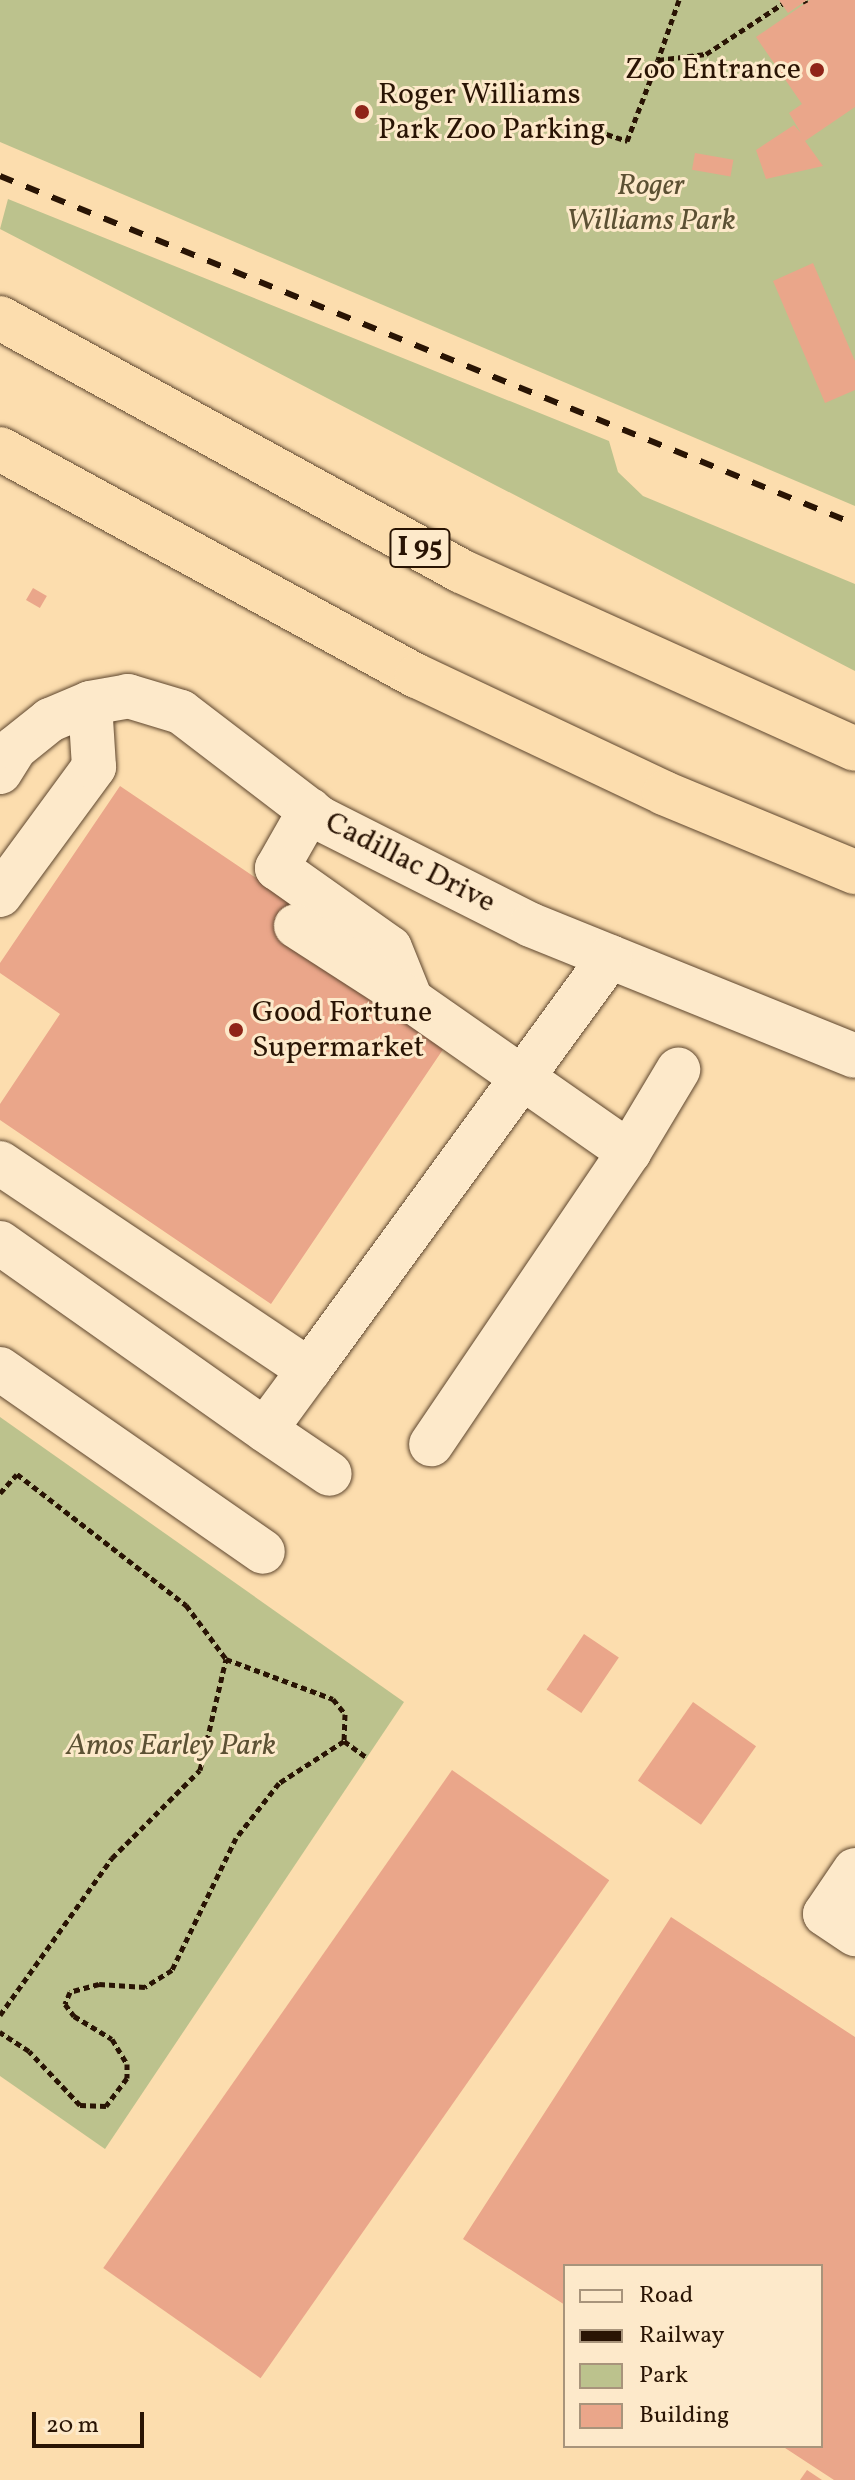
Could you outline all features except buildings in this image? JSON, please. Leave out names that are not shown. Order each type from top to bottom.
[{"type":"highway","name":"I 95","points":[[0,318],[461,571],[855,749]]},
{"type":"highway","points":[[0,449],[417,676],[664,793],[855,872]]},
{"type":"street","name":"Cadillac Drive","points":[[0,772],[15,748],[50,720],[90,703],[128,696],[181,712],[310,810],[610,957],[855,1056]]},
{"type":"street","points":[[0,895],[94,767],[90,703]]},
{"type":"street","points":[[310,810],[277,868],[390,948],[411,1000]]},
{"type":"street","points":[[296,926],[411,1000],[629,1152]]},
{"type":"street","points":[[265,1430],[610,957]]},
{"type":"street","points":[[431,1444],[629,1152],[678,1070]]},
{"type":"street","points":[[0,1163],[309,1370]]},
{"type":"street","points":[[0,1243],[330,1474]]},
{"type":"street","points":[[0,1369],[263,1552]]},
{"type":"street","points":[[855,1870],[825,1914],[855,1934]]},
{"type":"path","points":[[597,131],[627,141],[679,0]]},
{"type":"path","points":[[658,60],[706,54],[782,4]]},
{"type":"path","points":[[0,1493],[17,1474],[186,1605],[226,1659],[333,1699],[345,1714],[344,1741]]},
{"type":"path","points":[[0,2015],[112,1858],[200,1770],[226,1659]]},
{"type":"path","points":[[344,1741],[367,1758]]},
{"type":"path","points":[[0,2032],[29,2051],[80,2105],[106,2106],[127,2078],[127,2064],[112,2039],[74,2016],[65,2004],[70,1992],[161,1982],[236,1838],[279,1783],[344,1741]]},
{"type":"green space","name":"Roger Williams Park","points":[[0,0],[855,0],[855,506],[0,142]]},
{"type":"green space","points":[[8,199],[609,441],[618,472],[643,496],[855,584],[855,671],[0,229]]},
{"type":"green space","name":"Amos Earley Park","points":[[0,1417],[404,1702],[105,2149],[0,2076]]},
{"type":"railway","points":[[0,176],[855,524]]},
{"type":"place","name":"Zoo Entrance","points":[[817,70]]},
{"type":"place","name":"Roger Williams Park Zoo Parking","points":[[362,112]]},
{"type":"place","name":"Good Fortune Supermarket","points":[[236,1030]]}]
